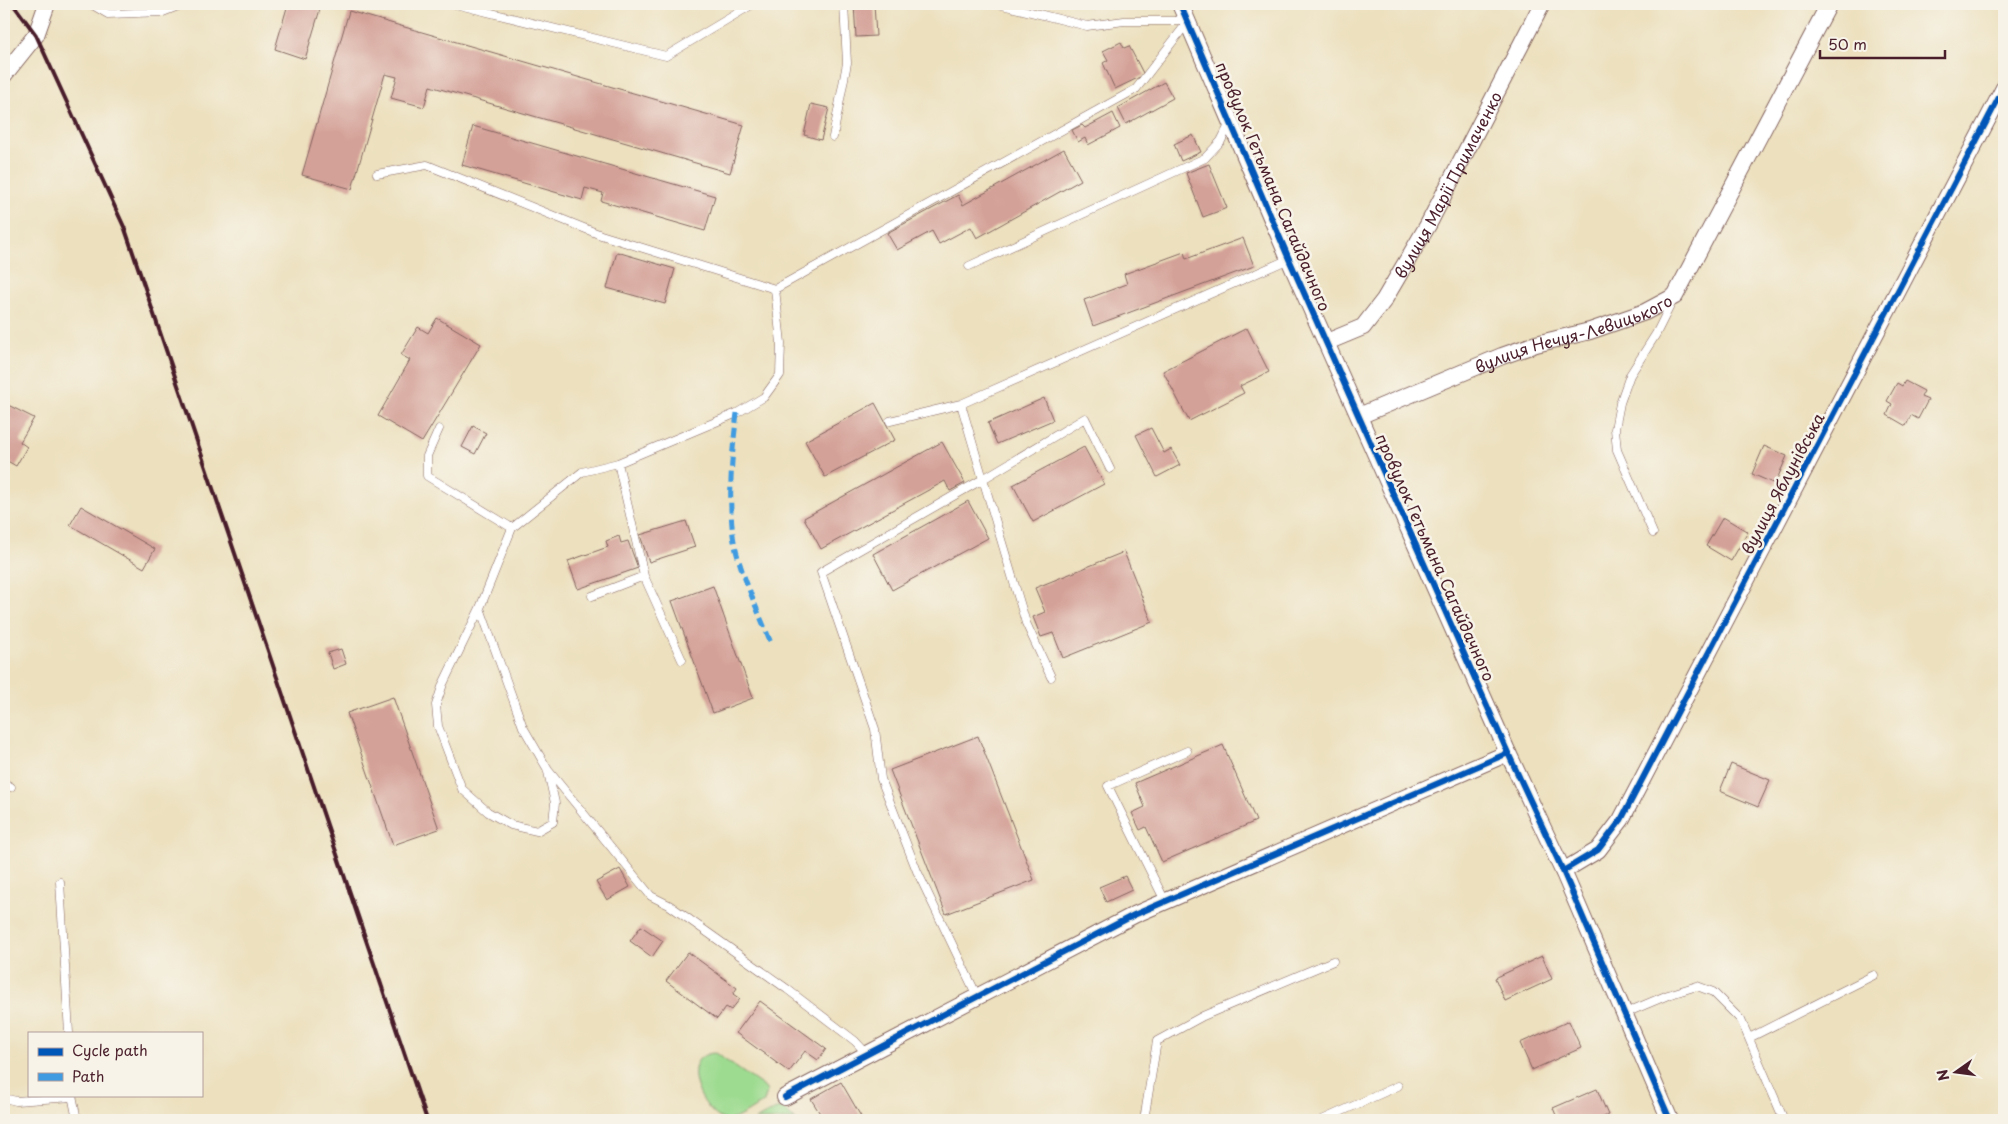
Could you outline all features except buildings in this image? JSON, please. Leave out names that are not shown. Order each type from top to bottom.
[{"type":"street","points":[[4,76],[36,35],[47,4]]},
{"type":"street","name":"провулок Гетьмана Сагайдачного","points":[[1180,4],[1289,259],[1562,871],[1670,1120]]},
{"type":"street","name":"вулиця Марії Примаченко","points":[[1327,342],[1363,327],[1384,300],[1428,225],[1542,4]]},
{"type":"street","name":"вулиця Нечуя-Левицького","points":[[1359,416],[1502,356],[1644,312],[1675,296],[1829,4]]},
{"type":"street","name":"вулиця Яблунівська","points":[[1562,871],[1598,850],[1621,820],[2004,88]]},
{"type":"street","points":[[785,1097],[1134,914],[1508,753]]},
{"type":"lane","points":[[91,4],[108,14],[163,12],[183,4]]},
{"type":"lane","points":[[454,4],[666,56],[752,4]]},
{"type":"lane","points":[[833,137],[847,63],[844,4]]},
{"type":"lane","points":[[998,4],[1086,26],[1124,22],[1188,21]]},
{"type":"lane","points":[[377,174],[427,165],[601,235],[775,289],[1136,89],[1188,21]]},
{"type":"lane","points":[[969,266],[1205,158],[1221,141],[1231,122]]},
{"type":"lane","points":[[890,420],[961,404],[1289,259]]},
{"type":"lane","points":[[548,770],[555,803],[553,822],[537,831],[511,825],[495,817],[462,789],[438,726],[436,705],[443,684],[480,608],[512,528],[582,472],[618,463],[737,413],[764,397],[780,375],[781,343],[775,289]]},
{"type":"lane","points":[[1653,533],[1617,450],[1616,428],[1620,403],[1630,375],[1656,334],[1675,296]]},
{"type":"lane","points":[[961,404],[1026,622],[1051,678]]},
{"type":"lane","points":[[977,996],[917,871],[882,779],[875,729],[821,572],[1085,418],[1110,469]]},
{"type":"lane","points":[[439,429],[427,456],[427,476],[512,528]]},
{"type":"lane","points":[[618,463],[644,576],[682,660]]},
{"type":"lane","points":[[592,596],[644,576]]},
{"type":"lane","points":[[480,608],[523,727],[548,770],[651,896],[669,905],[787,989],[855,1041],[867,1054]]},
{"type":"lane","points":[[1165,901],[1108,786],[1187,751]]},
{"type":"lane","points":[[4,782],[11,787]]},
{"type":"lane","points":[[60,882],[68,1032]]},
{"type":"lane","points":[[1144,1120],[1157,1040],[1204,1016],[1333,961]]},
{"type":"lane","points":[[1749,1038],[1874,975]]},
{"type":"lane","points":[[1623,1014],[1668,995],[1697,986],[1713,992],[1741,1020],[1784,1120]]},
{"type":"lane","points":[[1322,1120],[1398,1086]]},
{"type":"lane","points":[[4,1098],[16,1102],[72,1096],[78,1120]]},
{"type":"green space","points":[[715,1053],[763,1086],[767,1091],[764,1102],[730,1120],[721,1118],[712,1112],[698,1089],[695,1076],[696,1065],[702,1057]]},
{"type":"green space","points":[[783,1108],[795,1120],[755,1120],[776,1109]]},
{"type":"railway","points":[[13,4],[36,35],[125,229],[427,1120]]},
{"type":"marked path","points":[[737,413],[731,474],[733,535],[739,561],[771,643]]},
{"type":"cycle path","points":[[1180,4],[1289,259],[1508,753],[1563,871],[1670,1120]]},
{"type":"cycle path","points":[[1563,871],[1598,850],[1621,820],[2004,88]]},
{"type":"cycle path","points":[[785,1097],[1134,915],[1508,753]]}]
